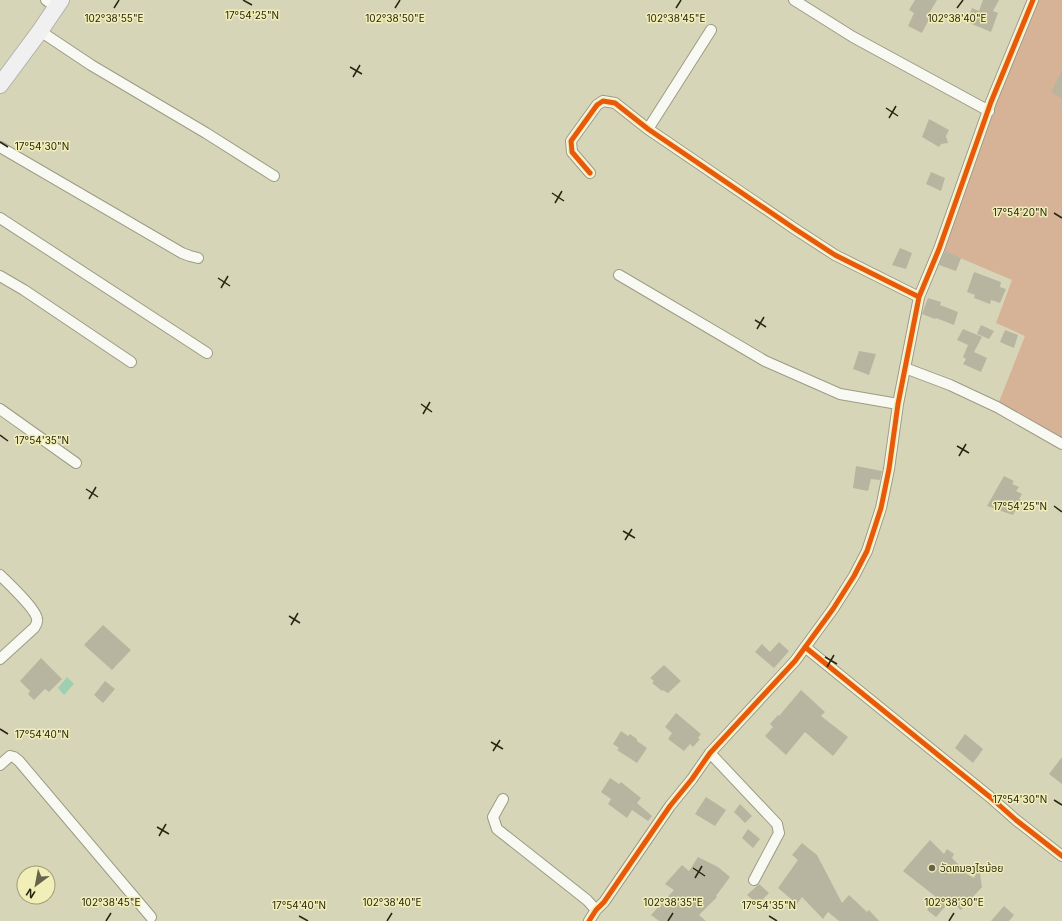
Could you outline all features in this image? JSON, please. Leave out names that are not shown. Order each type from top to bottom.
[{"type":"main road","points":[[2,79],[40,31],[54,2]]},
{"type":"street","points":[[794,0],[853,36],[989,111]]},
{"type":"street","points":[[589,921],[596,910],[604,902],[670,806],[692,779],[710,753],[795,661],[850,582],[867,551],[881,508],[890,469],[898,404],[920,297],[939,249],[991,102],[1033,0]]},
{"type":"street","points":[[648,129],[711,30]]},
{"type":"street","points":[[40,31],[91,65],[206,133],[274,176]]},
{"type":"street","points":[[590,173],[572,152],[571,141],[603,100],[615,103],[648,129],[835,255],[920,297]]},
{"type":"street","points":[[0,147],[182,253],[198,258]]},
{"type":"street","points":[[0,218],[207,353]]},
{"type":"street","points":[[619,274],[765,361],[840,394],[898,404]]},
{"type":"street","points":[[0,276],[24,290],[131,362]]},
{"type":"street","points":[[905,368],[950,385],[998,407],[1062,444]]},
{"type":"street","points":[[0,409],[76,463]]},
{"type":"street","points":[[0,575],[26,601],[36,615],[37,623],[34,628],[0,658]]},
{"type":"street","points":[[805,647],[1062,856]]},
{"type":"street","points":[[710,753],[777,824],[779,833],[754,880]]},
{"type":"street","points":[[0,765],[10,756],[19,761],[151,917]]},
{"type":"street","points":[[503,799],[493,816],[497,829],[587,900],[596,910]]},
{"type":"shaded area","points":[[1033,0],[1062,0],[1062,444],[997,407],[1025,336],[996,323],[1012,280],[939,249]]},
{"type":"shaded area","points":[[67,677],[74,684],[64,695],[58,688]]},
{"type":"building","points":[[915,0],[937,0],[927,17],[929,19],[922,33],[908,26],[914,13],[909,10]]},
{"type":"building","points":[[983,0],[999,0],[993,11],[998,13],[991,32],[967,22],[972,8],[979,11]]},
{"type":"building","points":[[1062,71],[1062,98],[1051,92]]},
{"type":"building","points":[[929,119],[949,130],[946,136],[948,143],[941,144],[939,147],[922,137]]},
{"type":"building","points":[[931,172],[945,178],[941,191],[926,184]]},
{"type":"building","points":[[900,248],[912,253],[906,269],[892,265]]},
{"type":"building","points":[[945,251],[961,258],[956,271],[939,265]]},
{"type":"building","points":[[974,272],[1001,282],[1000,287],[1006,289],[1000,303],[991,300],[990,304],[974,298],[975,295],[967,292]]},
{"type":"building","points":[[928,298],[941,302],[940,305],[958,312],[954,325],[922,314]]},
{"type":"building","points":[[981,325],[994,331],[989,339],[977,334]]},
{"type":"building","points":[[963,329],[982,337],[974,352],[987,358],[981,372],[963,364],[966,359],[963,357],[968,345],[957,340]]},
{"type":"building","points":[[1005,330],[1018,335],[1014,348],[1000,342]]},
{"type":"building","points":[[859,351],[876,354],[869,375],[853,369]]},
{"type":"building","points":[[856,466],[882,471],[880,480],[871,479],[868,491],[853,488]]},
{"type":"building","points":[[1004,476],[1014,481],[1012,484],[1019,487],[1016,491],[1022,494],[1019,499],[1021,500],[1013,515],[987,506]]},
{"type":"building","points":[[103,625],[131,650],[112,670],[84,645]]},
{"type":"building","points":[[779,642],[789,651],[774,668],[755,652],[762,644],[770,652]]},
{"type":"building","points":[[41,658],[62,679],[49,692],[45,689],[34,700],[28,694],[30,691],[20,681]]},
{"type":"building","points":[[664,665],[681,681],[668,693],[663,690],[662,691],[652,683],[654,681],[650,678]]},
{"type":"building","points":[[105,681],[115,689],[103,703],[94,695]]},
{"type":"building","points":[[801,690],[825,712],[821,716],[848,737],[833,756],[805,732],[786,755],[765,736],[773,727],[770,724],[778,715],[779,716]]},
{"type":"building","points":[[676,713],[701,734],[698,738],[700,739],[693,747],[690,744],[684,751],[668,739],[672,733],[665,727]]},
{"type":"building","points":[[621,731],[628,736],[630,734],[647,748],[637,763],[617,750],[619,748],[613,744]]},
{"type":"building","points":[[965,734],[983,749],[973,763],[955,748]]},
{"type":"building","points":[[1062,757],[1062,784],[1049,774]]},
{"type":"building","points":[[610,778],[619,784],[621,782],[641,798],[637,803],[652,816],[648,821],[632,810],[627,818],[608,804],[611,799],[601,792]]},
{"type":"building","points":[[706,797],[726,810],[715,826],[695,814]]},
{"type":"building","points":[[740,804],[752,816],[745,823],[734,812]]},
{"type":"building","points":[[748,829],[760,839],[753,848],[742,838]]},
{"type":"building","points":[[930,840],[944,854],[947,849],[954,854],[952,858],[959,865],[956,868],[974,878],[979,867],[982,887],[961,910],[950,901],[936,917],[927,910],[936,897],[903,871]]},
{"type":"building","points":[[802,843],[817,855],[842,903],[849,895],[867,912],[869,910],[879,921],[839,921],[828,912],[823,919],[802,897],[797,904],[778,888],[798,860],[792,855]]},
{"type":"building","points":[[698,857],[718,867],[730,877],[716,896],[717,897],[699,915],[706,921],[659,921],[651,915],[674,890],[665,884],[682,865],[689,871]]},
{"type":"building","points":[[759,884],[769,893],[758,904],[747,895]]},
{"type":"building","points":[[1004,906],[1014,915],[1009,921],[991,921]]},
{"type":"cycle path","points":[[589,921],[596,910],[604,902],[670,806],[692,779],[710,753],[795,661],[833,609],[854,576],[867,551],[881,508],[889,469],[898,404],[919,297],[939,249],[991,102],[1033,0]]},
{"type":"cycle path","points":[[590,173],[572,152],[571,141],[597,105],[603,101],[615,103],[648,129],[835,255],[919,297]]},
{"type":"cycle path","points":[[805,647],[1062,856]]},
{"type":"place","name":"ວັດຫນອງໄຮນ້ອຍ","points":[[932,868]]}]
